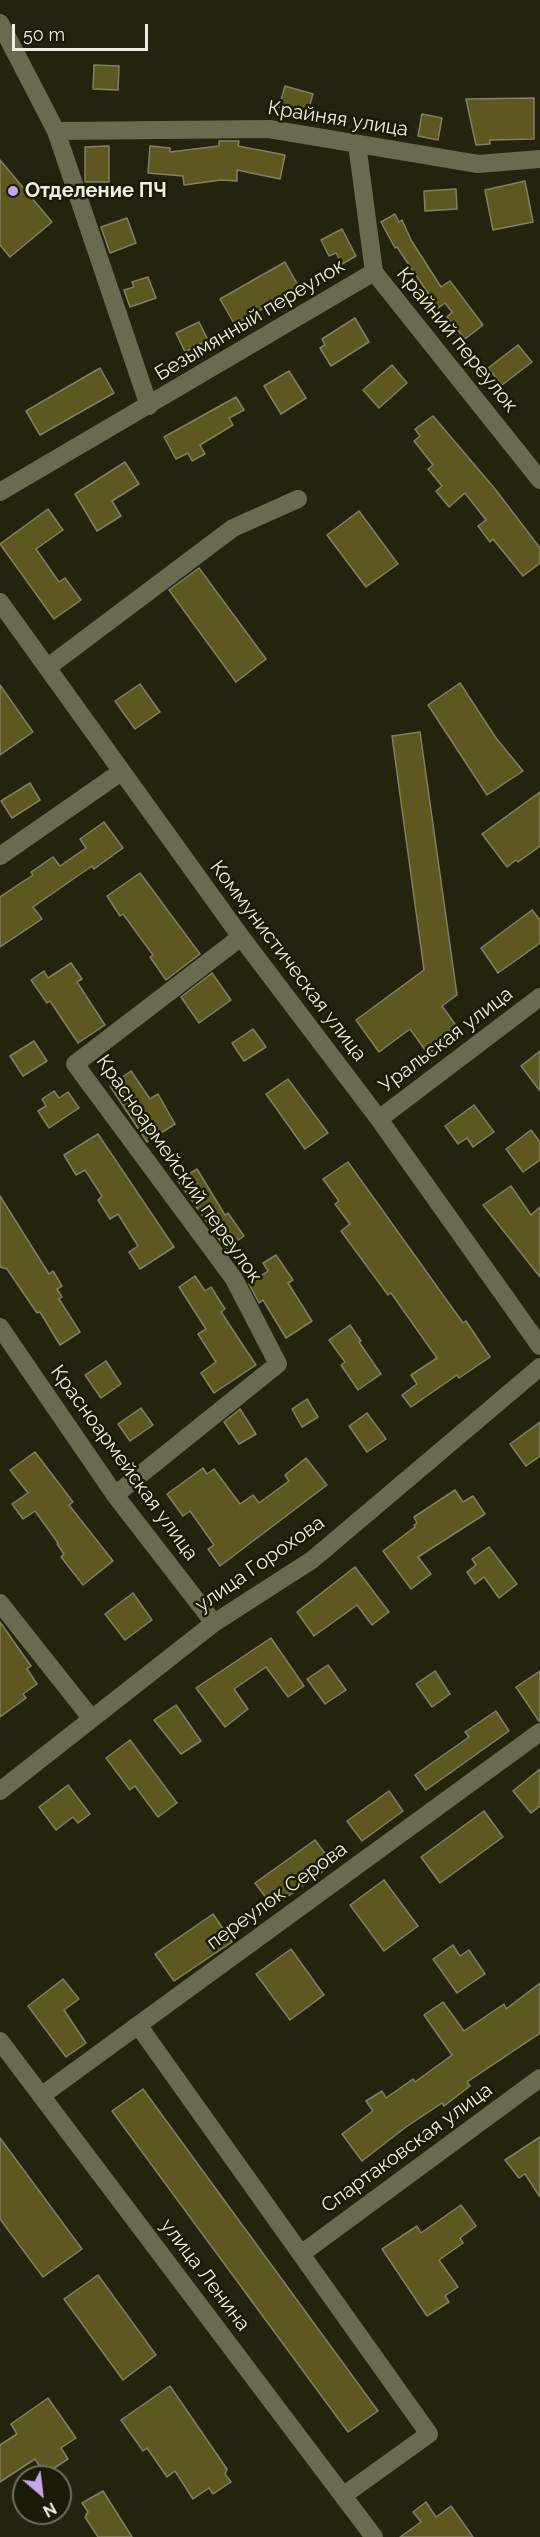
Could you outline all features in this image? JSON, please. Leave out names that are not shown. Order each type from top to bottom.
[{"type":"street","name":"Безымянный переулок","points":[[0,23],[56,131],[149,406]]},
{"type":"street","name":"Крайняя улица","points":[[56,131],[269,129],[478,164],[540,159]]},
{"type":"street","name":"Крайний переулок","points":[[357,144],[374,272],[540,480]]},
{"type":"street","name":"Безымянный переулок","points":[[0,492],[374,272]]},
{"type":"street","points":[[48,667],[233,528],[298,499]]},
{"type":"street","name":"Коммунистическая улица","points":[[0,602],[241,937],[379,1119],[540,1346]]},
{"type":"street","points":[[0,856],[121,772]]},
{"type":"street","name":"Красноармейский переулок","points":[[115,1495],[278,1364],[234,1279],[75,1064],[241,937]]},
{"type":"street","name":"Уральская улица","points":[[379,1119],[540,997]]},
{"type":"street","name":"Красноармейская улица","points":[[0,1327],[115,1495],[214,1623]]},
{"type":"street","name":"улица Горохова","points":[[0,1791],[214,1623],[312,1560],[540,1367]]},
{"type":"street","points":[[0,1603],[92,1718]]},
{"type":"street","name":"переулок Серова","points":[[41,2096],[540,1732]]},
{"type":"street","points":[[138,2025],[429,2434],[344,2495]]},
{"type":"street","name":"улица Ленина","points":[[0,2041],[374,2537]]},
{"type":"street","name":"Спартаковская улица","points":[[301,2254],[540,2078]]},
{"type":"building","points":[[94,65],[119,66],[118,90],[93,89]]},
{"type":"building","points":[[285,86],[313,94],[307,115],[279,107]]},
{"type":"building","points":[[534,98],[534,139],[490,140],[490,144],[476,145],[466,99]]},
{"type":"building","points":[[422,114],[442,118],[438,140],[418,136]]},
{"type":"building","points":[[219,141],[239,141],[238,146],[285,155],[280,179],[237,170],[237,181],[221,180],[184,185],[183,176],[148,173],[150,146],[170,148],[170,152],[219,146]]},
{"type":"building","points":[[109,146],[109,182],[85,182],[85,147]]},
{"type":"building","name":"Отделение ПЧ","points":[[0,160],[52,222],[10,257],[0,245]]},
{"type":"building","points":[[525,181],[533,222],[493,230],[485,190]]},
{"type":"building","points":[[456,189],[457,209],[425,211],[424,191]]},
{"type":"building","points":[[395,214],[399,222],[402,220],[411,240],[441,287],[450,281],[483,325],[465,339],[447,317],[452,312],[445,303],[438,308],[397,247],[395,248],[381,222]]},
{"type":"building","points":[[127,218],[136,243],[110,253],[101,227]]},
{"type":"building","points":[[342,229],[356,256],[342,264],[336,253],[329,256],[321,240]]},
{"type":"building","points":[[285,262],[299,287],[235,325],[220,299]]},
{"type":"building","points":[[148,277],[156,298],[130,307],[124,290],[134,287],[132,282]]},
{"type":"building","points":[[355,318],[369,342],[331,366],[320,348],[325,345],[322,339]]},
{"type":"building","points":[[199,322],[208,340],[185,352],[176,333]]},
{"type":"building","points":[[518,345],[532,362],[502,385],[488,368]]},
{"type":"building","points":[[392,365],[407,383],[379,408],[363,390]]},
{"type":"building","points":[[100,368],[114,393],[40,435],[26,411]]},
{"type":"building","points":[[289,371],[306,398],[281,414],[264,386]]},
{"type":"building","points":[[236,397],[244,410],[229,418],[233,425],[200,445],[205,454],[192,461],[188,453],[176,459],[164,437]]},
{"type":"building","points":[[433,416],[495,489],[540,548],[540,563],[523,576],[493,539],[490,542],[478,526],[486,520],[465,493],[449,507],[436,491],[442,486],[428,469],[433,465],[414,441],[420,436],[415,429]]},
{"type":"building","points":[[125,462],[139,484],[112,501],[121,516],[97,531],[75,494]]},
{"type":"building","points":[[48,509],[63,530],[36,549],[59,582],[65,578],[81,600],[54,619],[0,544]]},
{"type":"building","points":[[359,511],[398,564],[366,587],[327,535]]},
{"type":"building","points":[[199,568],[266,659],[236,682],[169,590]]},
{"type":"building","points":[[460,683],[496,738],[523,771],[487,795],[428,705]]},
{"type":"building","points":[[140,684],[160,712],[135,729],[115,701]]},
{"type":"building","points":[[0,685],[33,732],[0,755]]},
{"type":"building","points":[[420,732],[457,995],[442,1006],[460,1031],[428,1054],[410,1029],[379,1052],[356,1020],[424,970],[392,736]]},
{"type":"building","points":[[30,783],[40,800],[12,818],[1,801]]},
{"type":"building","points":[[540,792],[540,846],[507,867],[482,834]]},
{"type":"building","points":[[104,822],[123,848],[94,869],[92,866],[33,907],[42,919],[0,947],[0,897],[33,875],[31,872],[53,857],[60,866],[86,848],[80,839]]},
{"type":"building","points":[[140,873],[200,954],[166,980],[150,957],[153,955],[123,914],[120,916],[107,896]]},
{"type":"building","points":[[532,910],[540,920],[540,943],[498,973],[481,948]]},
{"type":"building","points":[[71,963],[82,979],[77,982],[105,1025],[78,1043],[50,1001],[47,1003],[31,980],[44,971],[48,978]]},
{"type":"building","points":[[212,973],[231,1000],[199,1023],[181,997]]},
{"type":"building","points":[[253,1029],[266,1047],[244,1061],[232,1043]]},
{"type":"building","points":[[34,1041],[47,1061],[23,1076],[10,1056]]},
{"type":"building","points":[[540,1051],[540,1091],[521,1066]]},
{"type":"building","points":[[131,1071],[150,1099],[158,1094],[175,1124],[147,1142],[110,1086]]},
{"type":"building","points":[[288,1079],[328,1133],[305,1149],[266,1094]]},
{"type":"building","points":[[54,1091],[59,1098],[68,1092],[79,1108],[49,1128],[38,1111],[46,1106],[42,1099]]},
{"type":"building","points":[[474,1105],[494,1132],[473,1147],[467,1138],[458,1144],[445,1126]]},
{"type":"building","points":[[531,1130],[540,1142],[540,1160],[523,1172],[506,1149]]},
{"type":"building","points":[[98,1134],[174,1247],[140,1269],[129,1252],[138,1246],[118,1214],[110,1219],[98,1200],[102,1196],[85,1170],[76,1175],[64,1155]]},
{"type":"building","points":[[348,1162],[463,1323],[466,1321],[490,1357],[459,1378],[457,1375],[411,1407],[402,1395],[417,1384],[411,1375],[437,1358],[391,1293],[388,1295],[341,1231],[350,1224],[335,1204],[339,1201],[323,1179]]},
{"type":"building","points":[[197,1169],[225,1215],[228,1213],[244,1236],[226,1249],[178,1181]]},
{"type":"building","points":[[511,1186],[531,1215],[540,1207],[540,1277],[483,1205]]},
{"type":"building","points":[[0,1196],[49,1274],[53,1271],[62,1286],[57,1289],[62,1297],[59,1299],[80,1332],[60,1345],[40,1312],[37,1313],[7,1269],[0,1267]]},
{"type":"building","points":[[276,1255],[293,1280],[288,1283],[312,1321],[286,1338],[263,1300],[259,1303],[249,1284],[268,1271],[263,1263]]},
{"type":"building","points":[[195,1276],[205,1291],[211,1287],[225,1309],[221,1312],[256,1365],[214,1393],[201,1373],[216,1362],[198,1334],[206,1329],[179,1287]]},
{"type":"building","points":[[350,1325],[381,1374],[358,1390],[341,1365],[345,1362],[329,1340]]},
{"type":"building","points":[[106,1361],[121,1384],[101,1398],[85,1375]]},
{"type":"building","points":[[307,1399],[318,1417],[302,1427],[292,1409]]},
{"type":"building","points":[[141,1408],[153,1425],[130,1441],[118,1424]]},
{"type":"building","points":[[240,1409],[256,1434],[239,1444],[224,1422]]},
{"type":"building","points":[[367,1413],[386,1439],[367,1452],[349,1426]]},
{"type":"building","points":[[540,1422],[540,1456],[526,1466],[510,1444]]},
{"type":"building","points":[[35,1452],[73,1502],[69,1505],[113,1561],[83,1585],[61,1557],[64,1554],[58,1543],[35,1511],[23,1519],[12,1504],[28,1493],[10,1470]]},
{"type":"building","points":[[306,1458],[327,1485],[220,1566],[208,1549],[214,1545],[190,1511],[183,1516],[167,1494],[203,1468],[207,1474],[214,1469],[240,1504],[253,1495],[259,1503],[289,1481],[285,1475]]},
{"type":"building","points":[[455,1490],[463,1502],[473,1496],[485,1514],[418,1557],[431,1574],[411,1589],[383,1551],[415,1527],[417,1523],[414,1517]]},
{"type":"building","points":[[489,1547],[517,1584],[499,1598],[484,1577],[475,1584],[467,1572],[476,1565],[472,1559]]},
{"type":"building","points":[[355,1567],[389,1612],[372,1625],[357,1605],[314,1636],[297,1612]]},
{"type":"building","points":[[133,1593],[152,1620],[125,1640],[105,1614]]},
{"type":"building","points":[[0,1622],[31,1666],[27,1669],[37,1684],[23,1694],[26,1698],[0,1717]]},
{"type":"building","points":[[271,1638],[304,1686],[288,1697],[266,1667],[234,1689],[248,1709],[225,1727],[196,1688]]},
{"type":"building","points":[[328,1665],[346,1690],[325,1704],[307,1679]]},
{"type":"building","points":[[435,1671],[450,1694],[432,1707],[416,1684]]},
{"type":"building","points":[[540,1671],[540,1721],[539,1721],[516,1687]]},
{"type":"building","points":[[176,1705],[201,1741],[181,1754],[154,1720]]},
{"type":"building","points":[[496,1711],[509,1731],[426,1790],[415,1775],[469,1737],[465,1732]]},
{"type":"building","points":[[130,1740],[177,1803],[158,1817],[135,1786],[130,1790],[106,1758]]},
{"type":"building","points":[[540,1769],[540,1806],[531,1813],[513,1791]]},
{"type":"building","points":[[68,1785],[90,1814],[78,1823],[73,1817],[56,1830],[39,1807]]},
{"type":"building","points":[[389,1791],[403,1811],[362,1841],[347,1821]]},
{"type":"building","points":[[484,1811],[503,1837],[440,1883],[421,1857]]},
{"type":"building","points":[[315,1840],[333,1864],[273,1907],[255,1883]]},
{"type":"building","points":[[384,1880],[418,1926],[384,1951],[350,1905]]},
{"type":"building","points":[[213,1914],[232,1942],[174,1981],[155,1954]]},
{"type":"building","points":[[453,1945],[460,1956],[469,1950],[485,1974],[457,1993],[433,1959]]},
{"type":"building","points":[[291,1949],[324,1995],[290,2020],[256,1974]]},
{"type":"building","points":[[63,1979],[79,1999],[64,2010],[86,2043],[66,2057],[28,2006]]},
{"type":"building","points":[[540,1983],[540,2033],[467,2082],[470,2086],[444,2106],[442,2103],[406,2127],[362,2161],[342,2134],[373,2111],[366,2101],[382,2091],[386,2098],[413,2079],[415,2082],[452,2055],[424,2015],[443,2002],[464,2031],[504,2004],[506,2009]]},
{"type":"building","points":[[143,2089],[378,2411],[348,2432],[112,2111]]},
{"type":"building","points":[[540,2137],[540,2197],[525,2174],[519,2178],[505,2160]]},
{"type":"building","points":[[0,2138],[82,2249],[43,2277],[0,2219]]},
{"type":"building","points":[[461,2205],[476,2226],[460,2238],[463,2243],[439,2260],[458,2287],[445,2296],[449,2302],[427,2316],[382,2249],[417,2226],[421,2233]]},
{"type":"building","points":[[98,2275],[156,2355],[123,2380],[64,2299]]},
{"type":"building","points":[[170,2386],[227,2469],[225,2474],[231,2482],[213,2494],[209,2488],[193,2499],[175,2471],[167,2477],[147,2448],[143,2451],[121,2420]]},
{"type":"building","points":[[48,2398],[76,2438],[61,2448],[68,2459],[59,2465],[39,2465],[35,2459],[26,2465],[12,2465],[12,2474],[0,2482],[0,2445],[17,2434],[11,2424]]},
{"type":"building","points":[[103,2491],[132,2537],[98,2537],[85,2517],[88,2512],[82,2503]]},
{"type":"building","points":[[426,2502],[436,2517],[451,2506],[473,2537],[400,2537],[421,2522],[413,2512]]},
{"type":"place","name":"Отделение ПЧ","points":[[13,191]]}]
